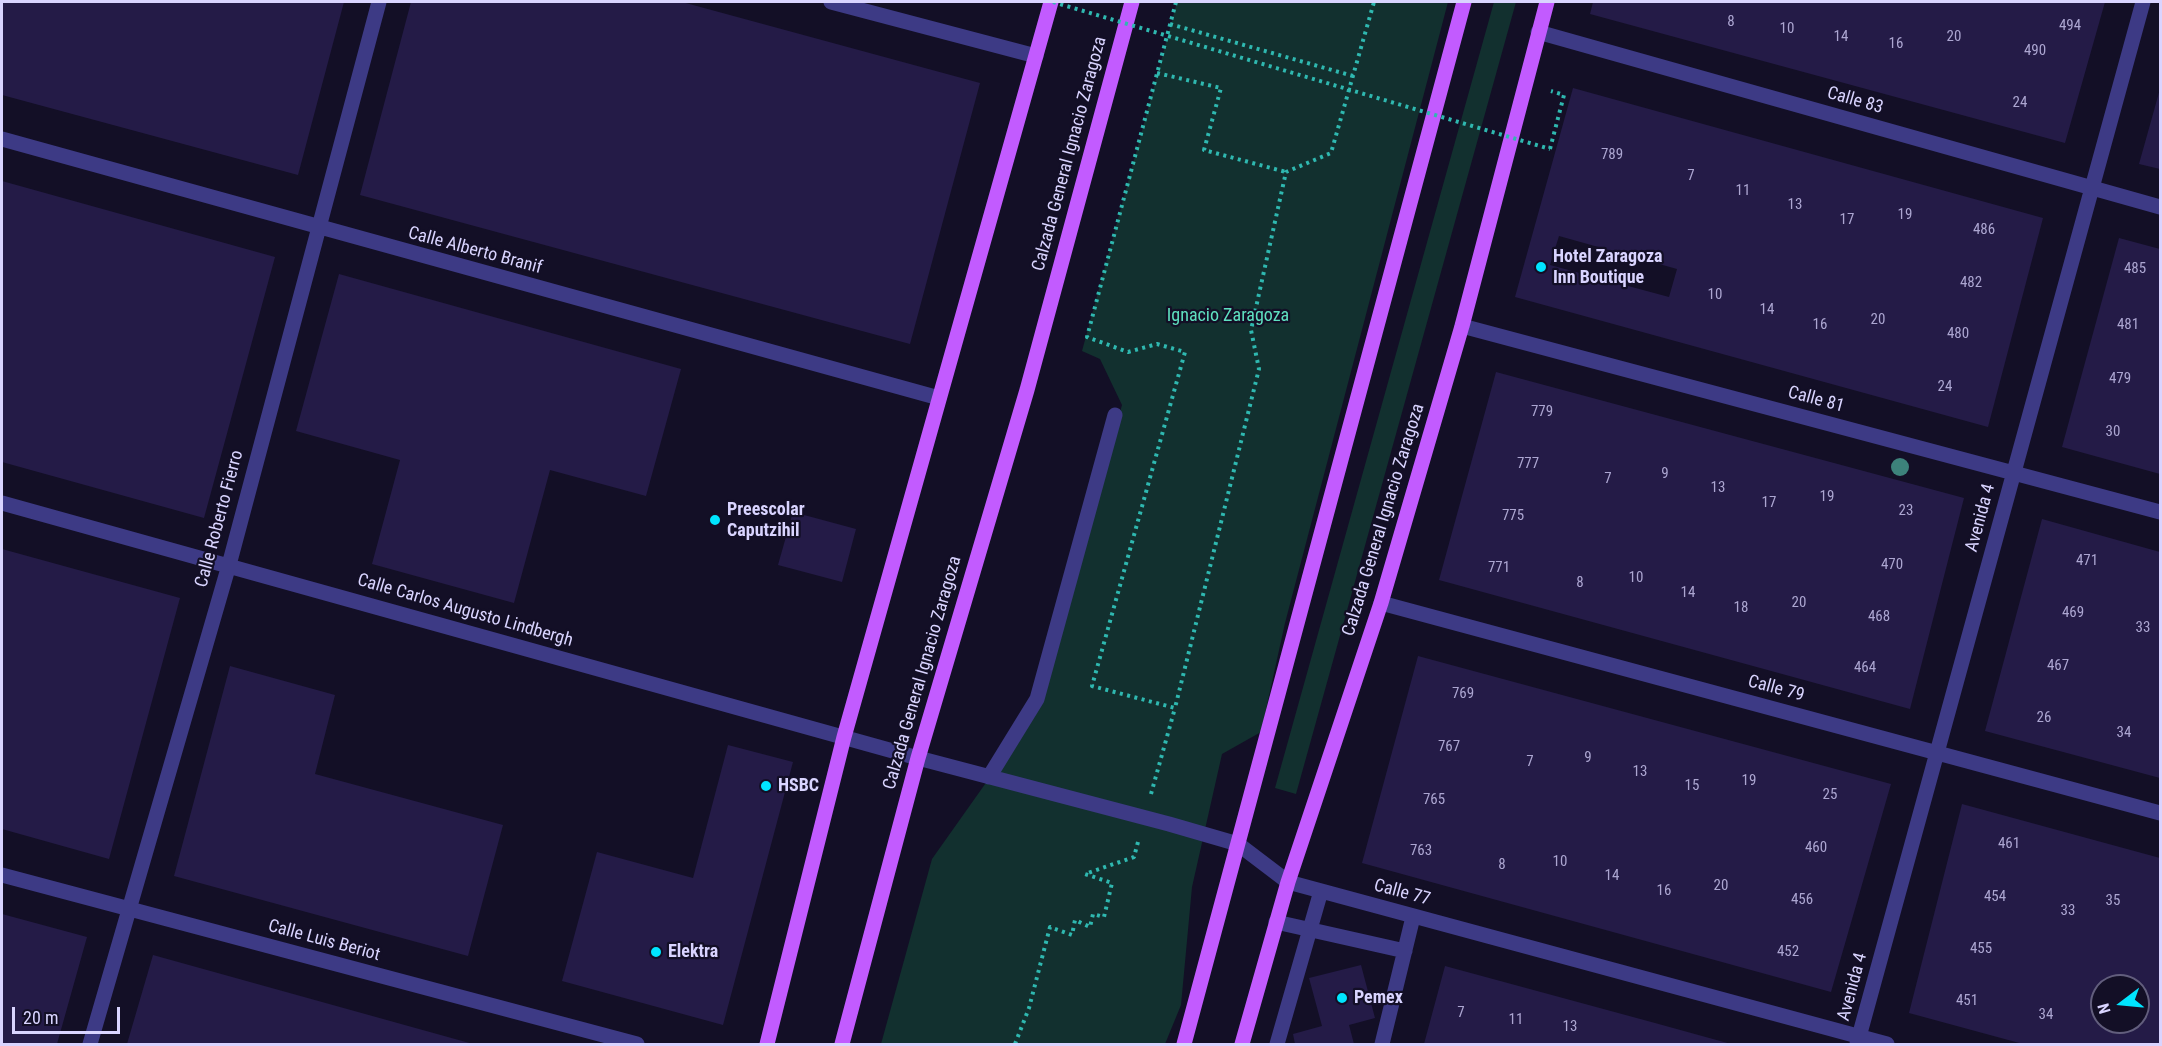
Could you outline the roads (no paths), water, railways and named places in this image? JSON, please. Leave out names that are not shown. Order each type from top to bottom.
[{"type":"main road","points":[[767,1044],[844,737],[1052,2]]},
{"type":"main road","name":"Calzada General Ignacio Zaragoza","points":[[842,1044],[918,758],[1027,390],[1132,2]]},
{"type":"main road","points":[[1184,1044],[1464,2]]},
{"type":"main road","name":"Calzada General Ignacio Zaragoza","points":[[1242,1044],[1288,882],[1381,603],[1462,326],[1547,2]]},
{"type":"street","name":"Calle Roberto Fierro","points":[[90,1044],[229,565],[379,2]]},
{"type":"street","points":[[831,2],[1036,56]]},
{"type":"street","name":"Avenida 4","points":[[1858,1041],[2142,2]]},
{"type":"street","name":"Calle 83","points":[[1538,32],[2160,207]]},
{"type":"street","name":"Calle Alberto Branif","points":[[2,139],[939,398]]},
{"type":"street","name":"Calle 81","points":[[1462,326],[2160,512]]},
{"type":"street","points":[[989,777],[1037,699],[1115,415]]},
{"type":"street","name":"Calle Carlos Augusto Lindbergh","points":[[2,503],[918,758]]},
{"type":"street","name":"Calle 79","points":[[1381,603],[2160,813]]},
{"type":"street","name":"Calle 77","points":[[918,758],[1238,844],[1288,882],[1858,1041],[1887,1044]]},
{"type":"street","name":"Calle Luis Beriot","points":[[2,875],[637,1044]]},
{"type":"street","points":[[1277,1044],[1321,891]]},
{"type":"street","points":[[1382,1044],[1413,916]]},
{"type":"street","points":[[1276,922],[1405,951]]},
{"type":"place","name":"Hotel Zaragoza Inn Boutique","points":[[1541,267]]},
{"type":"place","name":"Preescolar Caputzihil","points":[[715,520]]},
{"type":"place","name":"HSBC","points":[[766,786]]},
{"type":"place","name":"Elektra","points":[[656,952]]},
{"type":"place","name":"Pemex","points":[[1342,998]]},
{"type":"park label","name":"Ignacio Zaragoza","points":[[1228,316]]}]
